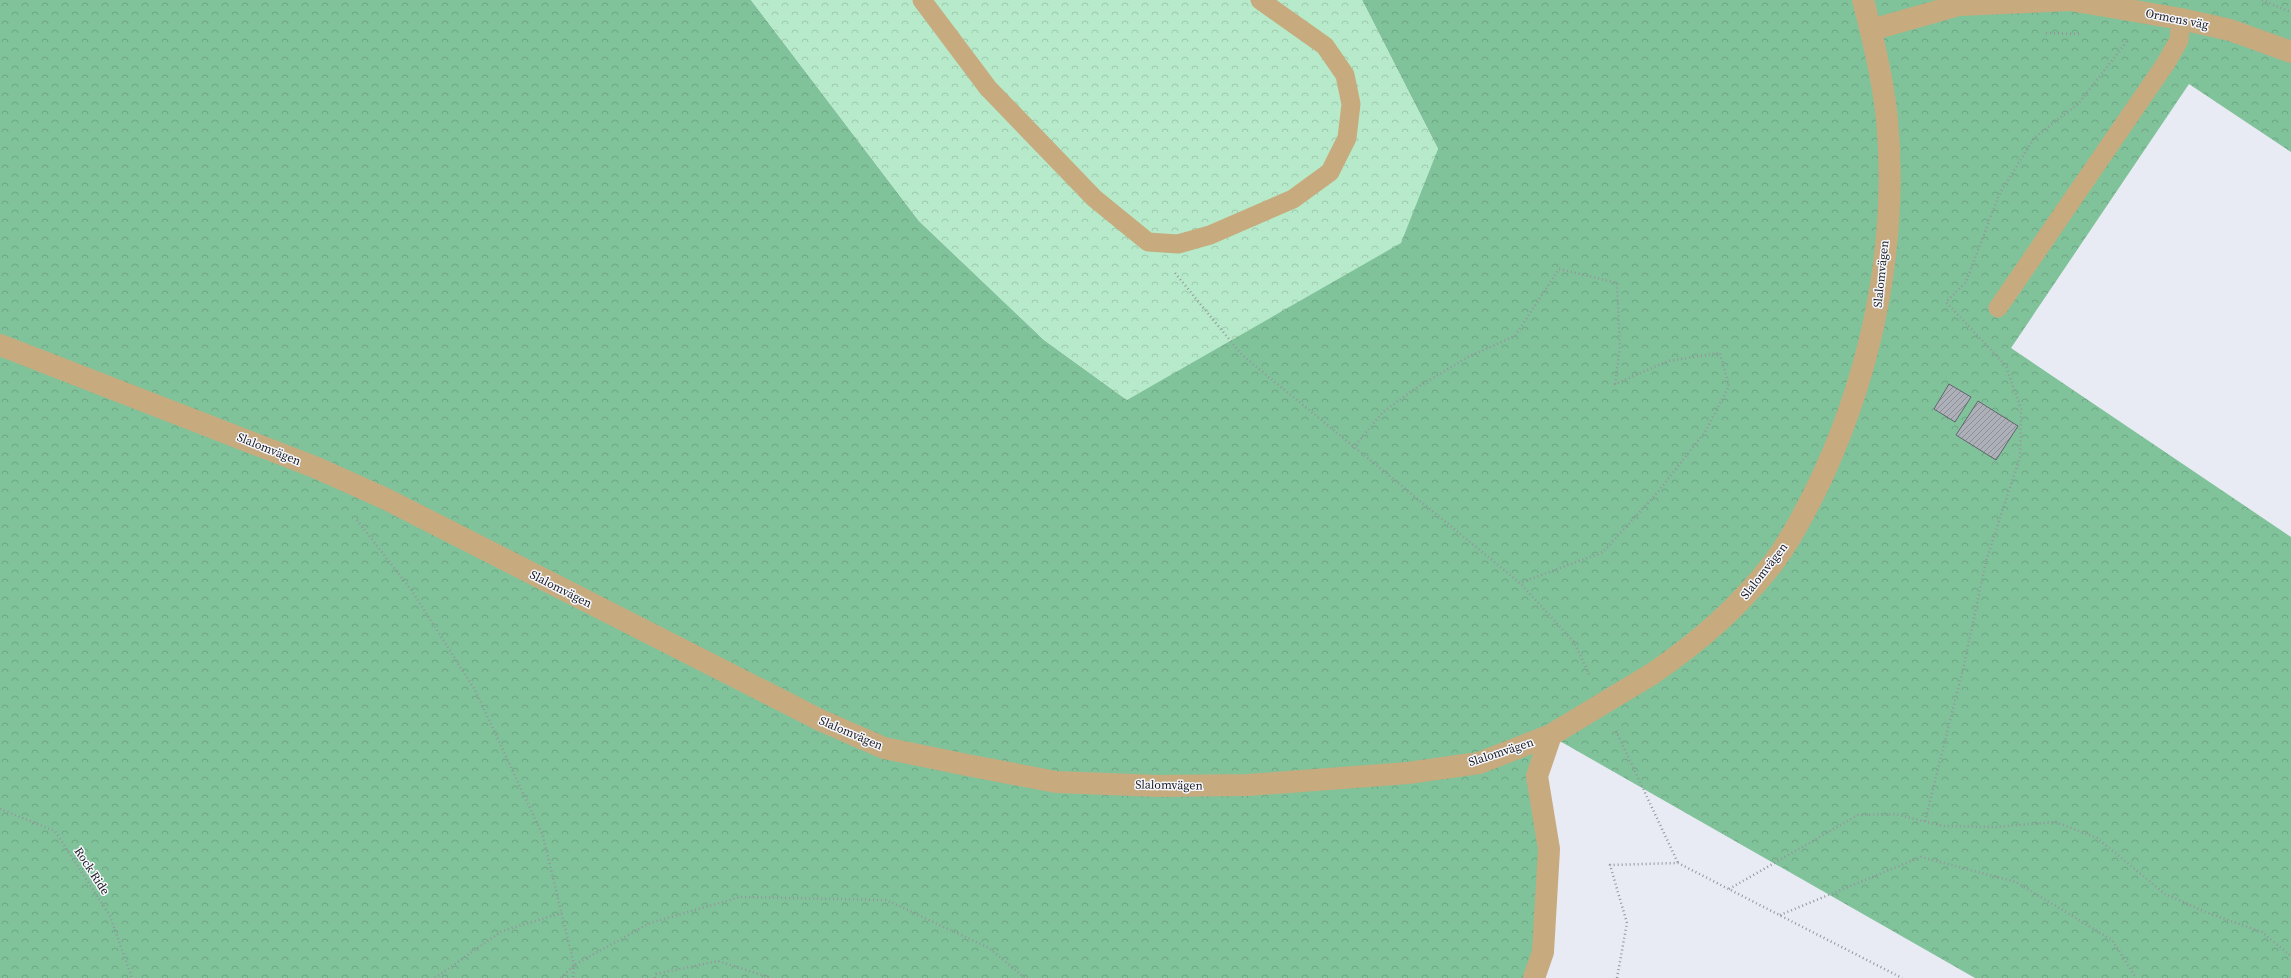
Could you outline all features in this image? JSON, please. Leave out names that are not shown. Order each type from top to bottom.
[{"type":"street","name":"Slalomvägen","points":[[0,345],[317,468],[393,503],[820,720],[884,748],[1056,782],[1159,786],[1248,785],[1408,773],[1479,762],[1551,735],[1652,674],[1692,647],[1735,608],[1774,561],[1808,507],[1834,450],[1857,390],[1879,304],[1889,200],[1887,118],[1871,30],[1863,0]]},
{"type":"street","name":"Ormens väg","points":[[1871,30],[1959,5],[2070,0],[2183,9],[2230,30],[2291,52]]},
{"type":"street","points":[[1534,978],[1543,952],[1549,849],[1537,776],[1551,735]]},
{"type":"lane","points":[[922,0],[988,88],[1094,198],[1148,242],[1178,244],[1210,235],[1293,199],[1330,172],[1347,138],[1352,104],[1345,75],[1325,46],[1260,0]]},
{"type":"lane","points":[[1998,308],[2166,62],[2179,40],[2183,9]]},
{"type":"path","points":[[2262,0],[2291,12]]},
{"type":"path","points":[[1148,242],[1242,355],[1353,448],[1520,583],[1574,642],[1591,678]]},
{"type":"path","points":[[1353,448],[1383,412],[1413,390],[1468,357],[1515,336],[1559,269],[1617,282],[1620,346],[1615,384],[1668,361],[1720,353],[1729,386],[1705,432],[1657,493],[1603,552],[1520,583]]},
{"type":"path","points":[[355,517],[412,591],[475,690],[544,836],[574,965],[574,978]]},
{"type":"path","points":[[1615,728],[1678,863]]},
{"type":"path","name":"Rock Ride","points":[[0,808],[55,831],[110,916],[132,978]]},
{"type":"path","points":[[1729,889],[1858,815],[1895,814],[1943,826],[1995,827],[2056,822],[2097,838],[2165,894],[2208,913],[2262,932],[2291,956]]},
{"type":"path","points":[[1780,915],[1921,858],[2016,882],[2112,940],[2136,978]]},
{"type":"path","points":[[1618,978],[1627,923],[1610,865],[1678,863],[1902,978]]},
{"type":"path","points":[[561,978],[574,965],[650,923],[740,897],[886,900],[989,948],[1025,978]]},
{"type":"path","points":[[435,978],[502,931],[562,913]]},
{"type":"path","points":[[655,978],[656,974],[718,961],[771,978]]},
{"type":"green space","points":[[0,0],[751,0],[919,221],[1044,340],[1127,400],[1438,149],[1362,0],[2291,0],[2291,152],[2189,84],[2011,348],[2291,537],[2291,978],[1975,978],[1551,736],[1537,776],[1549,849],[1534,978],[0,978]]},
{"type":"green space","points":[[751,0],[1362,0],[1438,149],[1401,243],[1127,400],[1044,340],[919,221]]},
{"type":"building","points":[[1949,384],[1971,397],[1955,422],[1934,409]]},
{"type":"building","points":[[1978,401],[2018,426],[1996,460],[1956,435]]}]
